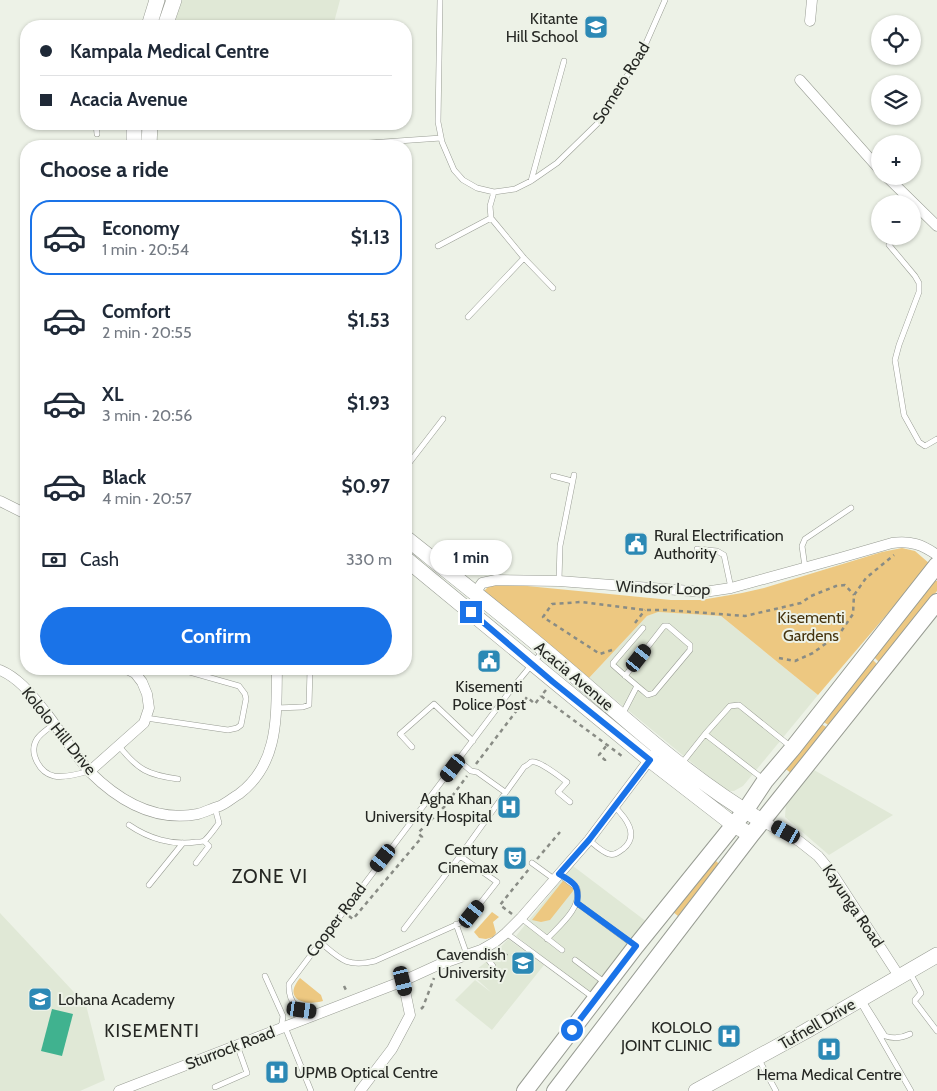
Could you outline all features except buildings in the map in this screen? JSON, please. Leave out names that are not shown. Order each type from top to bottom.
[{"type":"main road","points":[[151,20],[157,0]]},
{"type":"main road","points":[[168,20],[174,0]]},
{"type":"main road","name":"Acacia Avenue","points":[[412,543],[622,716],[654,754],[680,766],[745,811],[768,824]]},
{"type":"main road","name":"Acacia Avenue","points":[[412,564],[532,663],[654,754],[734,825],[751,835]]},
{"type":"main road","points":[[525,1091],[636,946],[734,825],[765,781],[937,564]]},
{"type":"main road","points":[[555,1091],[751,835],[768,824],[937,602]]},
{"type":"main road","name":"Tufnell Drive","points":[[696,1091],[937,955]]},
{"type":"street","points":[[810,21],[812,0]]},
{"type":"street","points":[[800,80],[871,160]]},
{"type":"street","points":[[895,185],[937,226]]},
{"type":"street","points":[[0,501],[20,511]]},
{"type":"street","points":[[909,542],[926,548],[937,555]]},
{"type":"street","name":"Windsor Loop","points":[[474,593],[482,583],[496,580],[559,581],[704,592],[731,588],[892,543],[909,542]]},
{"type":"street","name":"Kololo Hill Drive","points":[[0,670],[25,687],[90,771],[122,799],[158,814],[180,816],[200,813],[225,804],[248,787],[262,768],[271,749],[275,734],[277,675]]},
{"type":"street","points":[[90,771],[144,723],[149,708],[147,694],[136,675]]},
{"type":"street","name":"Sturrock Road","points":[[119,1091],[142,1087],[237,1045],[403,981],[438,965],[481,950],[495,942],[520,919],[589,840],[654,754]]},
{"type":"street","name":"Kayunga Road","points":[[768,824],[799,841],[818,856],[904,973]]},
{"type":"street","points":[[360,1091],[392,1049],[410,1015],[403,981]]},
{"type":"lane","name":"Somero Road","points":[[440,0],[438,122],[441,138],[454,170],[463,180],[477,188],[494,192],[515,189],[531,181],[557,163],[598,123],[643,50],[665,0]]},
{"type":"lane","points":[[531,181],[564,61]]},
{"type":"lane","points":[[97,130],[97,134]]},
{"type":"lane","points":[[405,140],[441,138]]},
{"type":"lane","points":[[494,192],[490,206],[491,218],[524,258],[553,288]]},
{"type":"lane","points":[[438,246],[491,218]]},
{"type":"lane","points":[[889,245],[919,283],[919,292],[895,360],[904,415],[919,442],[925,446],[937,440]]},
{"type":"lane","points":[[468,317],[524,258]]},
{"type":"lane","points":[[412,460],[443,419]]},
{"type":"lane","points":[[559,581],[560,546],[574,475]]},
{"type":"lane","points":[[553,476],[572,481]]},
{"type":"lane","points":[[805,568],[802,546],[805,539],[851,508]]},
{"type":"lane","points":[[697,549],[724,554],[731,588]]},
{"type":"lane","points":[[625,676],[664,626],[668,626],[690,645],[690,650],[654,693],[648,695],[625,676],[612,663],[643,628]]},
{"type":"lane","name":"Cooper Road","points":[[321,1012],[302,1010],[295,1005],[288,990],[291,980],[543,650]]},
{"type":"lane","points":[[146,718],[228,730],[241,725],[246,699],[239,686],[200,675]]},
{"type":"lane","points":[[276,708],[309,705],[310,675]]},
{"type":"lane","points":[[622,716],[637,686]]},
{"type":"lane","points":[[412,747],[400,734],[434,704],[473,742]]},
{"type":"lane","points":[[680,766],[704,734],[730,706],[735,705],[739,706],[793,748]]},
{"type":"lane","points":[[54,724],[35,741],[34,747],[37,764],[44,771],[54,776],[74,775],[90,771]]},
{"type":"lane","points":[[704,734],[765,781]]},
{"type":"lane","points":[[119,746],[129,759],[142,770],[163,777],[178,779]]},
{"type":"lane","points":[[458,760],[470,771],[477,772],[505,792]]},
{"type":"lane","points":[[404,929],[460,856],[524,766],[531,762],[536,762],[567,782],[558,792],[570,802]]},
{"type":"lane","points":[[589,840],[606,854],[612,855],[620,852],[627,846],[631,838],[630,827],[626,818],[614,806]]},
{"type":"lane","points":[[129,825],[141,833],[154,838],[183,843],[204,841],[219,822],[215,808]]},
{"type":"lane","points":[[196,863],[209,846],[204,841]]},
{"type":"lane","points":[[149,885],[183,843]]},
{"type":"lane","points":[[320,942],[341,960],[352,964],[362,964],[375,961],[467,920],[497,882],[460,856]]},
{"type":"lane","points":[[533,863],[577,888],[578,893],[577,903],[564,921],[547,938]]},
{"type":"lane","points":[[577,903],[636,946]]},
{"type":"lane","points":[[520,919],[562,950]]},
{"type":"lane","points":[[456,924],[467,955]]},
{"type":"lane","points":[[506,933],[596,1000]]},
{"type":"lane","points":[[481,950],[493,966]]},
{"type":"lane","points":[[575,960],[607,985]]},
{"type":"lane","points":[[904,973],[921,993],[915,1002],[937,1031]]},
{"type":"lane","points":[[265,976],[283,1016],[281,1028],[311,1091]]},
{"type":"lane","points":[[860,999],[885,1036],[902,1038],[910,1034]]},
{"type":"lane","points":[[860,999],[911,1091]]},
{"type":"lane","points":[[215,1087],[247,1073],[237,1045]]},
{"type":"lane","points":[[758,1057],[776,1091]]},
{"type":"path","points":[[779,658],[795,660],[813,653],[840,634],[853,614],[854,595],[866,578],[909,542]]},
{"type":"path","points":[[617,644],[612,651],[600,654],[543,617],[552,604],[581,602],[645,610],[745,616],[801,602],[836,586],[845,585],[854,595]]},
{"type":"path","points":[[634,624],[645,610]]},
{"type":"path","points":[[343,911],[353,919],[422,837],[418,834],[445,806],[527,697],[535,704],[541,696]]},
{"type":"path","points":[[604,761],[606,760],[599,755],[607,745]]},
{"type":"path","points":[[520,919],[500,905],[560,832]]},
{"type":"path","points":[[504,953],[508,956]]},
{"type":"path","points":[[404,1026],[423,1007],[432,988],[438,965]]},
{"type":"shaded area","points":[[181,0],[340,0],[335,20],[176,20]]},
{"type":"shaded area","points":[[657,612],[721,616],[818,695],[743,786],[734,791],[729,791],[719,785],[589,678],[647,616]]},
{"type":"shaded area","points":[[814,770],[893,815],[829,855],[785,817],[786,802]]},
{"type":"shaded area","points":[[573,866],[647,922],[590,993],[516,936]]},
{"type":"shaded area","name":"Lohana Academy","points":[[0,913],[86,1005],[105,1080],[80,1091],[0,1091]]},
{"type":"shaded area","points":[[508,939],[544,965],[492,1030],[455,1000],[475,980],[492,993],[471,974],[492,957]]},
{"type":"shaded area","points":[[52,1009],[73,1014],[62,1056],[41,1051]]},
{"type":"green space","name":"Kisementi Gardens","points":[[902,548],[915,551],[930,564],[818,695],[721,616],[658,612],[647,616],[589,678],[484,591],[490,585],[527,586],[671,600],[701,600],[764,588],[882,552]]},
{"type":"green space","points":[[935,581],[937,581],[937,591],[879,662],[873,656]]},
{"type":"green space","points":[[872,659],[878,665],[830,726],[822,721]]},
{"type":"green space","points":[[821,724],[828,728],[791,773],[783,767]]},
{"type":"green space","points":[[715,860],[719,864],[678,916],[672,911]]},
{"type":"green space","points":[[566,877],[572,879],[573,891],[550,920],[541,922],[532,920]]},
{"type":"green space","points":[[492,912],[499,917],[493,922],[496,933],[493,937],[479,938],[474,932]]},
{"type":"green space","points":[[300,978],[321,995],[323,1001],[309,1003],[298,1000],[293,992]]},
{"type":"place","name":"Kitante Hill School","points":[[596,27]]},
{"type":"place","name":"Rural Electrification Authority","points":[[636,544]]},
{"type":"place","name":"Kisementi Police Post","points":[[489,661]]},
{"type":"place","name":"Agha Khan University Hospital","points":[[509,807]]},
{"type":"place","name":"Century Cinemax","points":[[515,858]]},
{"type":"place","name":"Cavendish University","points":[[523,963]]},
{"type":"place","name":"Lohana Academy","points":[[40,999]]},
{"type":"place","name":"KOLOLO JOINT CLINIC","points":[[729,1036]]},
{"type":"place","name":"Hema Medical Centre","points":[[829,1049]]},
{"type":"place","name":"UPMB Optical Centre","points":[[277,1072]]},
{"type":"district","name":"ZONE VI","points":[[270,876]]},
{"type":"district","name":"KISEMENTI","points":[[152,1031]]},
{"type":"route","points":[[471,612],[553,682],[650,760],[589,840],[559,874],[577,888],[577,903],[636,946],[572,1030]]}]
